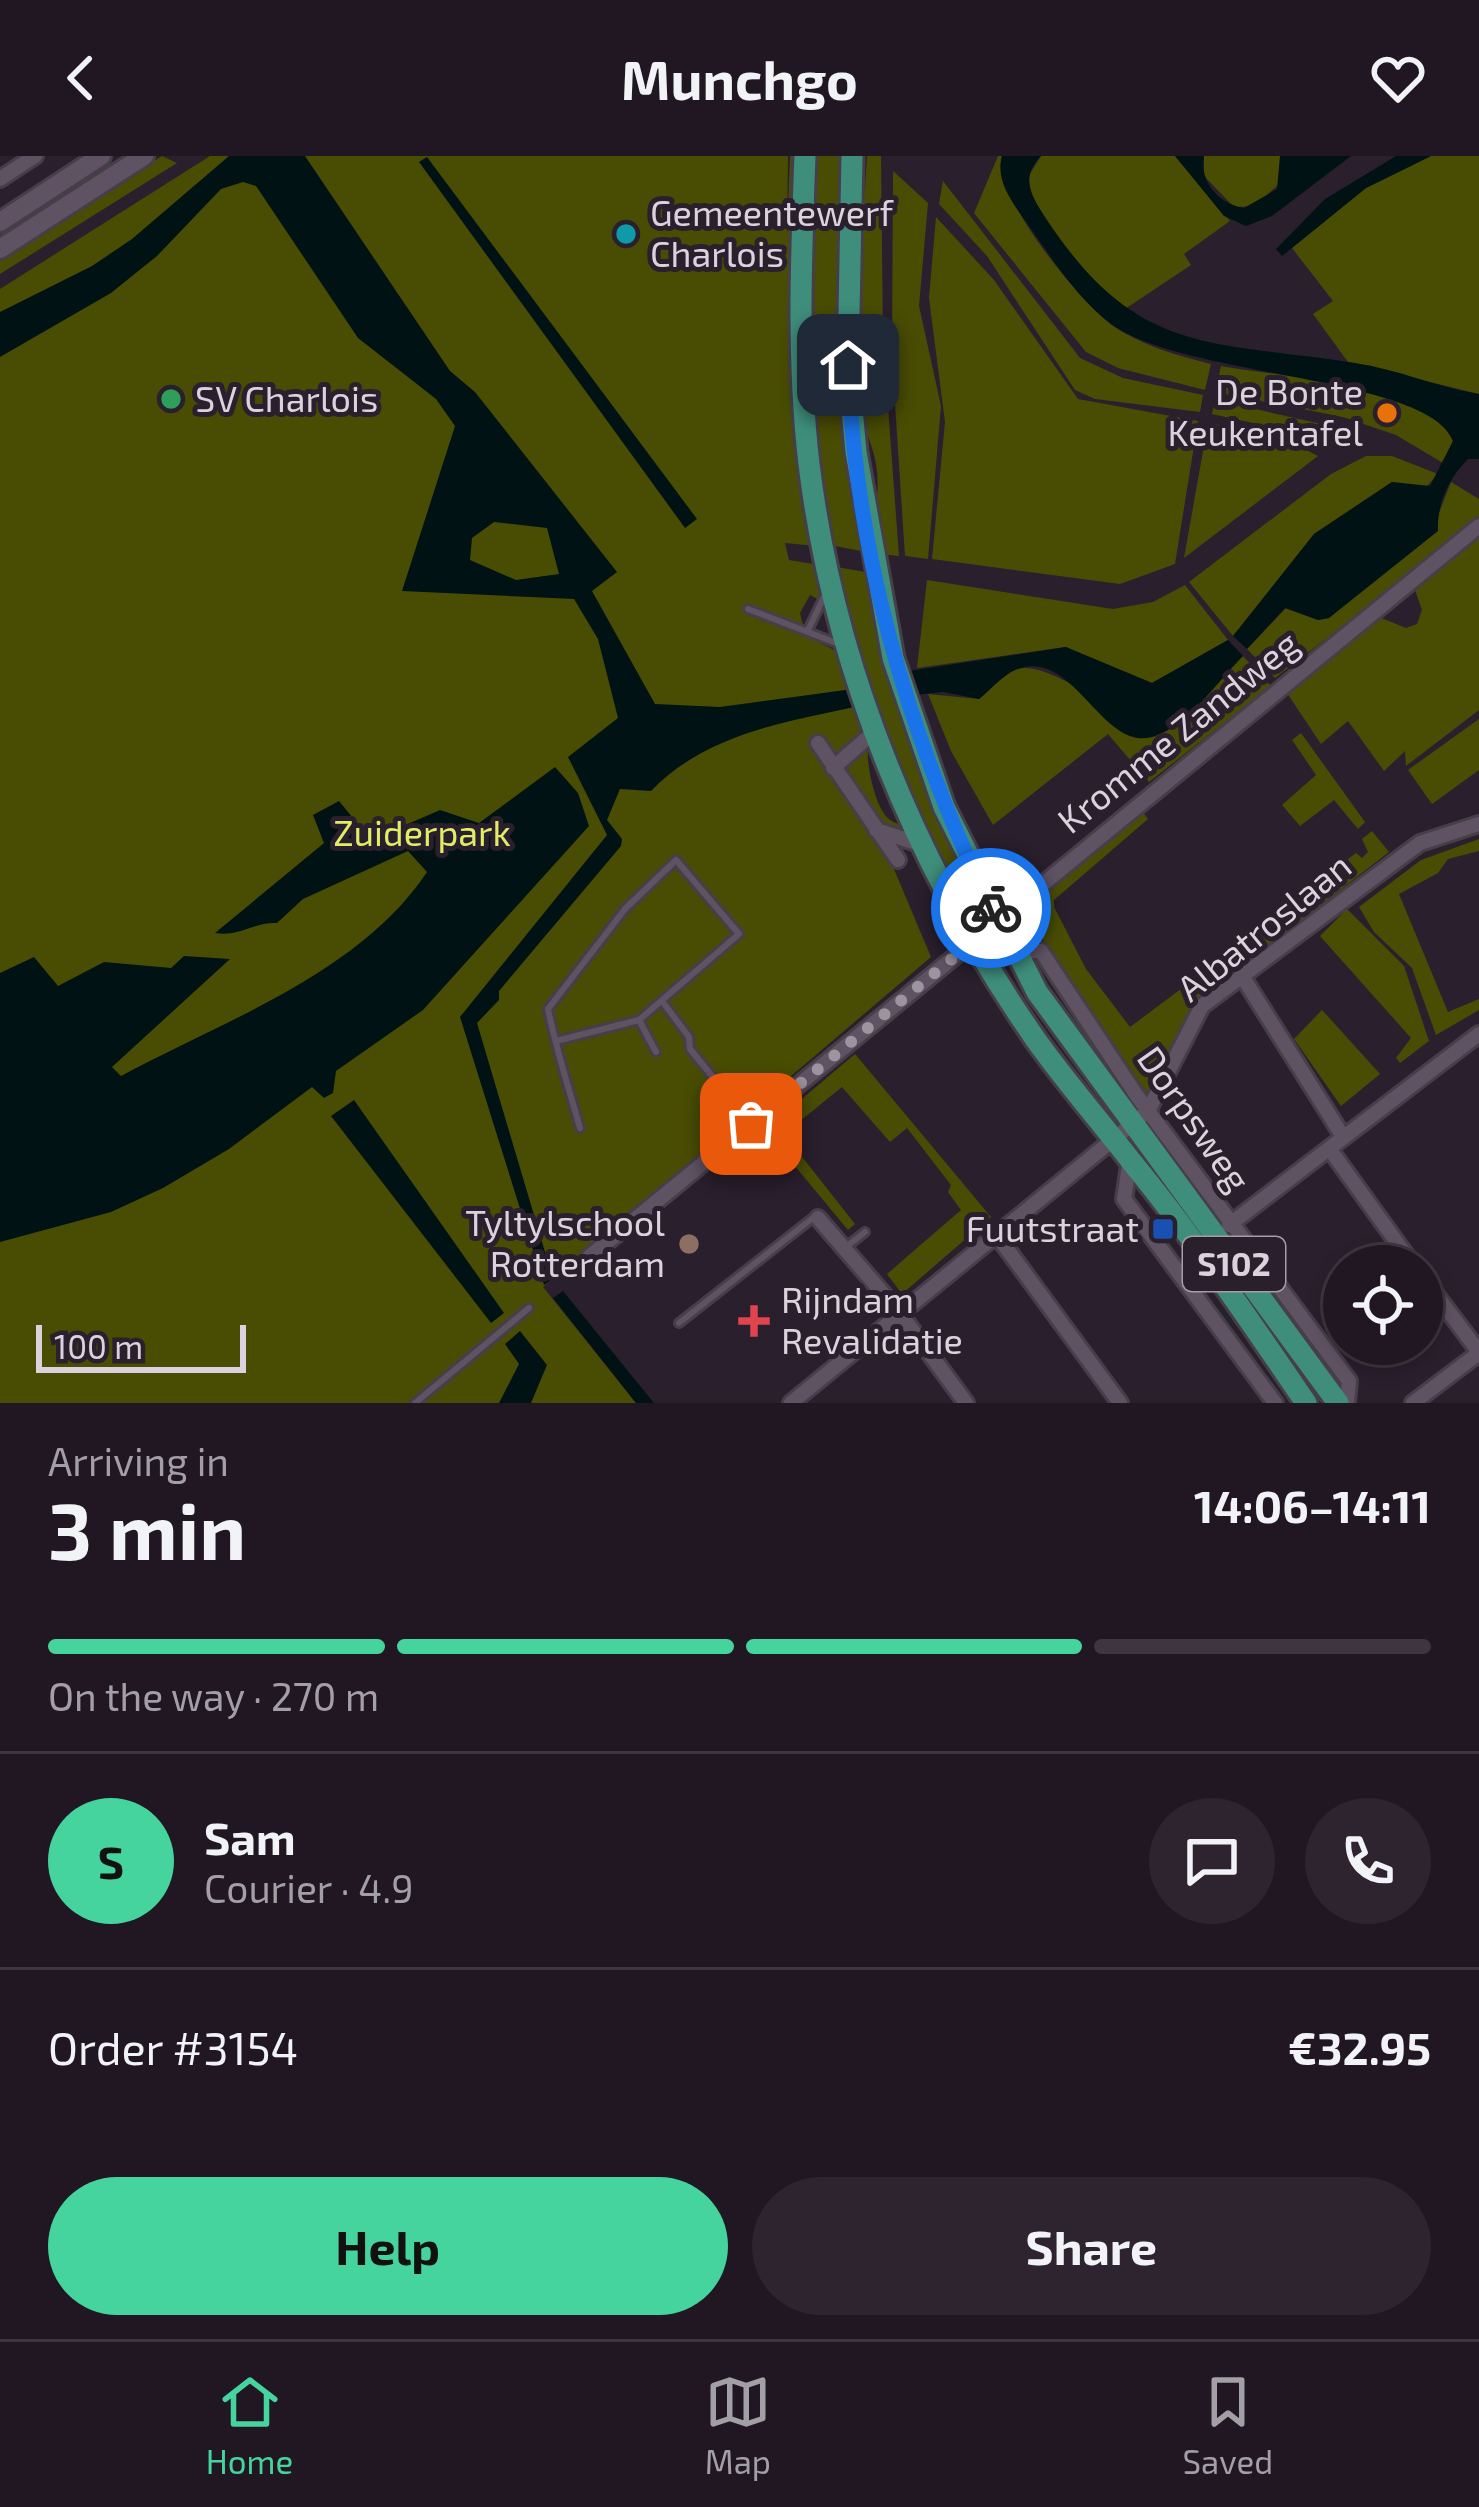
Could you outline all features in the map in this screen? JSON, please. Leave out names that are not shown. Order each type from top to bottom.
[{"type":"main road","points":[[0,221],[101,156]]},
{"type":"main road","points":[[0,249],[144,156]]},
{"type":"main road","name":"S102","points":[[805,156],[801,275],[805,422],[830,580],[871,723],[973,942]]},
{"type":"main road","name":"S102","points":[[851,156],[849,389],[873,569],[893,658],[944,807],[998,921]]},
{"type":"main road","name":"Dorpsweg","points":[[998,921],[1131,1125],[1338,1403]]},
{"type":"main road","name":"Dorpsweg","points":[[973,942],[1034,1037],[1131,1125],[1130,1159],[1306,1403]]},
{"type":"street","points":[[0,179],[35,156]]},
{"type":"street","name":"Kromme Zandweg","points":[[589,1257],[1479,526]]},
{"type":"street","points":[[833,768],[871,723]]},
{"type":"street","points":[[818,743],[898,860]]},
{"type":"street","name":"Albatroslaan","points":[[1131,1125],[1195,1012],[1420,843],[1479,824]]},
{"type":"street","points":[[876,830],[926,846]]},
{"type":"street","points":[[1243,976],[1342,1135]]},
{"type":"street","points":[[1228,1225],[1479,1034]]},
{"type":"street","points":[[791,1403],[808,1398],[899,1312],[1131,1125]]},
{"type":"street","name":"Dorpsweg","points":[[1131,1125],[1228,1225],[1349,1381],[1347,1403]]},
{"type":"street","points":[[1331,1151],[1399,1245]]},
{"type":"street","name":"Dorpsweg","points":[[1130,1159],[1124,1199],[1275,1403]]},
{"type":"street","points":[[818,1218],[899,1312],[966,1403]]},
{"type":"street","points":[[996,1234],[1120,1403]]},
{"type":"street","points":[[1413,1403],[1479,1352],[1443,1304]]},
{"type":"lane","points":[[808,630],[830,580]]},
{"type":"lane","points":[[748,608],[847,648]]},
{"type":"lane","points":[[556,1041],[639,1020],[739,934],[676,860],[626,909],[552,1000],[556,1041],[580,1128]]},
{"type":"lane","points":[[662,1001],[688,1036],[690,1049],[751,1124]]},
{"type":"lane","points":[[639,1020],[656,1052]]},
{"type":"lane","points":[[679,1324],[806,1219],[818,1218]]},
{"type":"lane","points":[[846,1247],[865,1232]]},
{"type":"lane","points":[[415,1403],[530,1308]]},
{"type":"green space","points":[[162,156],[177,163],[0,274],[0,261]]},
{"type":"green space","name":"Zuiderpark","points":[[210,156],[788,156],[787,234],[790,156],[798,156],[816,546],[785,543],[789,560],[820,565],[823,590],[818,599],[810,595],[800,613],[805,635],[842,654],[853,689],[821,694],[859,706],[865,731],[846,755],[851,764],[868,747],[879,805],[910,836],[881,827],[872,817],[931,957],[543,1287],[636,1403],[0,1403],[0,289]]},
{"type":"green space","points":[[811,156],[846,156],[848,462],[861,551],[830,545],[812,405]]},
{"type":"green space","points":[[867,156],[881,156],[883,339],[899,556],[880,554],[870,523],[877,495],[876,466],[869,439],[855,414],[856,212],[865,189]]},
{"type":"green space","points":[[1002,156],[1010,196],[1024,221],[1080,295],[1124,333],[1211,364],[1205,390],[1118,368],[1086,352],[974,213]]},
{"type":"green space","points":[[1041,156],[1175,156],[1230,221],[1184,254],[1191,265],[1125,309],[1081,268],[1040,211],[1028,177]]},
{"type":"green space","points":[[1204,156],[1280,156],[1281,182],[1255,206],[1234,207],[1204,176]]},
{"type":"green space","points":[[1431,156],[1479,156],[1479,394],[1348,362],[1313,314],[1333,301],[1292,248],[1366,188]]},
{"type":"green space","points":[[893,171],[928,203],[919,306],[941,406],[928,559],[905,556],[892,357]]},
{"type":"green space","points":[[943,181],[1080,358],[1123,378],[1203,395],[1200,412],[1095,399],[1075,390],[987,256],[939,204]]},
{"type":"green space","points":[[936,217],[994,280],[1078,399],[1198,421],[1175,564],[1120,584],[932,559],[945,422],[929,298]]},
{"type":"green space","points":[[1221,366],[1384,395],[1438,422],[1453,441],[1443,463],[1396,435],[1343,417],[1215,392]]},
{"type":"green space","points":[[1215,400],[1348,430],[1329,440],[1212,414]]},
{"type":"green space","points":[[1208,423],[1275,434],[1318,456],[1184,558]]},
{"type":"green space","points":[[1366,456],[1392,456],[1438,474],[1425,488],[1392,482],[1314,534],[1233,636],[1189,582],[1331,474]]},
{"type":"green space","points":[[1451,482],[1479,499],[1479,521],[1275,678],[1247,649],[1286,608],[1318,620],[1329,618],[1437,518]]},
{"type":"green space","points":[[1479,537],[1479,710],[1406,766],[1405,751],[1384,771],[1348,721],[1321,744],[1287,693],[1379,617],[1406,628],[1417,624],[1422,610],[1415,590]]},
{"type":"green space","points":[[836,567],[866,572],[890,674],[983,907],[974,915],[908,796],[847,627]]},
{"type":"green space","points":[[927,580],[1113,609],[1153,602],[1185,585],[1228,640],[1152,683],[1065,647],[917,668]]},
{"type":"green space","points":[[1243,656],[1271,686],[1149,782],[1108,734],[993,825],[951,751],[928,694],[979,699],[1012,671],[1031,668],[1067,682],[1155,737]]},
{"type":"green space","points":[[1479,719],[1479,770],[1432,804],[1408,770]]},
{"type":"green space","points":[[1301,733],[1365,822],[1358,829],[1334,800],[1300,826],[1282,805],[1316,775],[1292,740]]},
{"type":"green space","points":[[1141,810],[1148,819],[1054,900],[1054,907],[1086,969],[1130,1027],[1213,965],[1223,982],[1191,1008],[1148,1098],[1067,985],[1030,915],[1030,905]]},
{"type":"green space","points":[[1372,831],[1389,852],[1233,973],[1221,956],[1356,853],[1362,858],[1368,852],[1362,839]]},
{"type":"green space","points":[[1479,839],[1479,851],[1448,859],[1438,873],[1399,894],[1448,1012],[1479,999],[1479,1010],[1436,1035],[1412,968],[1374,932],[1359,907],[1421,860]]},
{"type":"green space","points":[[1347,909],[1404,966],[1429,1041],[1400,1063],[1396,1058],[1411,1038],[1320,936]]},
{"type":"green space","points":[[1322,1010],[1380,1074],[1341,1106],[1294,1039]]},
{"type":"green space","points":[[855,1054],[991,1217],[902,1294],[887,1274],[961,1210],[948,1192],[951,1185],[907,1128],[890,1142],[842,1087],[784,1134],[855,1224],[848,1230],[765,1130]]},
{"type":"shaded area","points":[[229,156],[305,156],[450,371],[475,392],[617,572],[592,591],[655,704],[720,707],[853,689],[873,703],[726,741],[674,770],[651,791],[620,789],[607,820],[622,839],[621,846],[477,1023],[553,1279],[544,1285],[460,1017],[607,835],[568,757],[618,718],[598,639],[574,599],[402,591],[455,426],[436,399],[358,338],[256,186],[243,182],[221,189],[157,256],[111,293],[0,357],[0,312],[92,266],[132,239]],"holes":[[[494,522],[547,528],[559,574],[516,580],[470,560],[472,538]]]},
{"type":"shaded area","points":[[1002,156],[1041,156],[1029,180],[1042,212],[1080,265],[1113,297],[1146,319],[1217,344],[1371,366],[1479,394],[1479,459],[1468,459],[1449,483],[1438,531],[1329,618],[1318,620],[1285,608],[1247,649],[1233,636],[1314,534],[1392,482],[1430,486],[1453,441],[1435,420],[1400,403],[1195,356],[1149,343],[1114,326],[1069,281],[1014,204],[1001,176]]},
{"type":"shaded area","points":[[1175,156],[1204,156],[1205,175],[1213,190],[1226,202],[1244,208],[1277,189],[1280,156],[1351,156],[1272,216],[1246,226],[1224,216]]},
{"type":"shaded area","points":[[1396,156],[1431,156],[1366,188],[1282,256],[1276,249],[1325,199]]},
{"type":"shaded area","points":[[427,157],[697,519],[685,528],[419,162]]},
{"type":"shaded area","points":[[1228,640],[1243,656],[1189,714],[1152,737],[1134,737],[1117,729],[1070,684],[1035,666],[1010,672],[979,699],[943,692],[904,696],[890,674],[1066,647],[1152,683]]},
{"type":"shaded area","points":[[555,767],[578,793],[589,826],[423,1010],[336,1071],[333,1093],[324,1098],[312,1087],[229,1149],[111,1212],[0,1242],[0,973],[34,957],[58,986],[104,962],[171,968],[184,956],[230,959],[112,1067],[121,1076],[328,966],[366,939],[427,872],[408,851],[303,899],[277,923],[215,933],[324,843],[313,815],[339,801],[371,840],[440,810],[479,823]]},
{"type":"shaded area","points":[[354,1100],[504,1313],[491,1323],[331,1116]]},
{"type":"shaded area","points":[[563,1291],[654,1403],[636,1403],[553,1298]]},
{"type":"shaded area","points":[[520,1331],[547,1365],[531,1403],[499,1403],[519,1364],[505,1344]]},
{"type":"way so far","points":[[751,1124],[998,921],[991,908]]},
{"type":"place","name":"Gemeentewerf Charlois","points":[[626,234]]},
{"type":"place","name":"SV Charlois","points":[[171,399]]},
{"type":"place","name":"De Bonte Keukentafel","points":[[1387,413]]},
{"type":"place","name":"Fuutstraat","points":[[1163,1229]]},
{"type":"place","name":"Tyltylschool Rotterdam","points":[[689,1244]]},
{"type":"place","name":"Rijndam Revalidatie","points":[[754,1321]]},
{"type":"route","points":[[848,365],[873,569],[893,658],[944,807],[991,908]]}]
